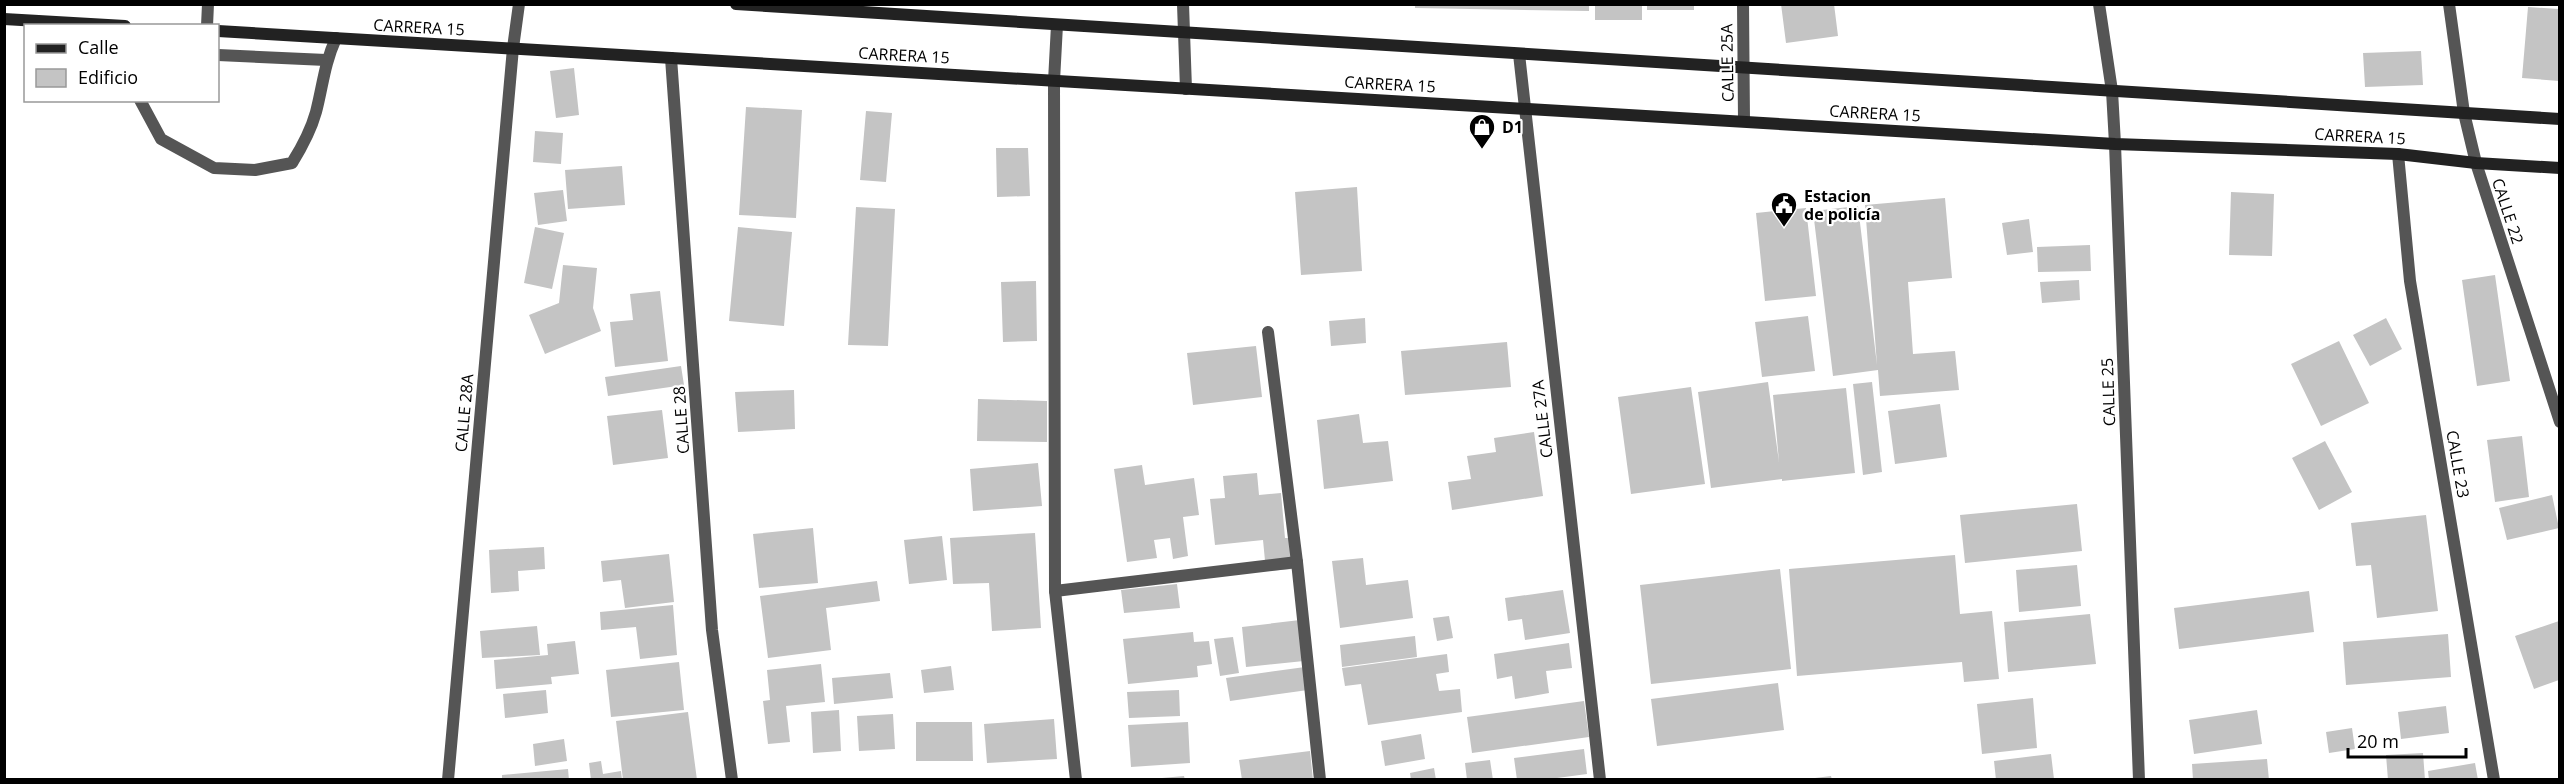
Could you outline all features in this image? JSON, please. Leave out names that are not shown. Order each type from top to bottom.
[{"type":"street","points":[[207,24],[208,4]]},
{"type":"street","name":"CALLE 28A","points":[[448,780],[513,48],[519,4]]},
{"type":"street","name":"CARRERA 15","points":[[736,4],[2559,119]]},
{"type":"street","points":[[1183,4],[1186,89]]},
{"type":"street","name":"CALLE 25A","points":[[1743,4],[1744,122]]},
{"type":"street","name":"CALLE 25","points":[[2099,4],[2112,91],[2115,144],[2139,780]]},
{"type":"street","name":"CALLE 22","points":[[2449,4],[2464,113],[2476,163],[2559,422]]},
{"type":"street","points":[[4,19],[90,24]]},
{"type":"street","points":[[1057,25],[1054,81],[1055,591],[1076,780]]},
{"type":"street","name":"CARRERA 15","points":[[219,31],[2115,144],[2398,154],[2476,163],[2559,168]]},
{"type":"street","points":[[141,102],[161,139],[214,168],[255,170],[292,163],[303,145],[316,113],[326,60],[336,38]]},
{"type":"street","name":"CALLE 27A","points":[[1519,54],[1523,108],[1600,780]]},
{"type":"street","points":[[219,55],[326,60]]},
{"type":"street","name":"CALLE 28","points":[[671,58],[712,630],[732,780]]},
{"type":"street","name":"CALLE 23","points":[[2398,154],[2410,281],[2494,780]]},
{"type":"street","points":[[1268,332],[1297,562],[1320,780]]},
{"type":"street","points":[[1055,591],[1297,562]]},
{"type":"building","points":[[1415,4],[1589,4],[1589,11],[1415,8]]},
{"type":"building","points":[[1595,4],[1642,4],[1642,20],[1595,20]]},
{"type":"building","points":[[1647,4],[1694,4],[1694,10],[1647,10]]},
{"type":"building","points":[[1781,4],[1834,4],[1838,36],[1786,43]]},
{"type":"building","points":[[2528,7],[2559,9],[2559,81],[2522,78]]},
{"type":"building","points":[[2421,51],[2423,85],[2365,87],[2363,53]]},
{"type":"building","points":[[574,68],[579,115],[556,118],[550,71]]},
{"type":"building","points":[[746,107],[802,110],[796,218],[739,215]]},
{"type":"building","points":[[866,111],[892,113],[886,182],[860,180]]},
{"type":"building","points":[[535,131],[563,133],[561,164],[533,162]]},
{"type":"building","points":[[996,148],[1028,148],[1030,196],[997,197]]},
{"type":"building","points":[[622,166],[625,205],[568,209],[565,170]]},
{"type":"building","points":[[1357,187],[1362,271],[1301,275],[1295,192]]},
{"type":"building","points":[[563,190],[567,221],[538,225],[534,193]]},
{"type":"building","points":[[2231,192],[2274,194],[2272,256],[2229,255]]},
{"type":"building","points":[[1945,198],[1952,278],[1908,282],[1913,354],[1955,351],[1959,390],[1880,396],[1878,370],[1833,376],[1813,211],[1858,206],[1877,365],[1865,205]]},
{"type":"building","points":[[856,207],[895,209],[888,346],[848,345]]},
{"type":"building","points":[[1806,208],[1816,296],[1765,301],[1756,213]]},
{"type":"building","points":[[2029,219],[2033,252],[2007,255],[2002,223]]},
{"type":"building","points":[[535,227],[564,233],[552,289],[524,283]]},
{"type":"building","points":[[738,227],[792,232],[784,326],[729,321]]},
{"type":"building","points":[[2090,245],[2091,271],[2038,272],[2037,247]]},
{"type":"building","points":[[563,265],[597,268],[593,308],[601,331],[545,354],[529,315],[559,303]]},
{"type":"building","points":[[2495,275],[2510,381],[2477,386],[2462,280]]},
{"type":"building","points":[[2079,280],[2080,300],[2042,303],[2040,282]]},
{"type":"building","points":[[1036,281],[1037,341],[1003,342],[1001,282]]},
{"type":"building","points":[[660,291],[668,361],[615,367],[610,322],[633,320],[630,294]]},
{"type":"building","points":[[1808,316],[1815,371],[1762,377],[1755,322]]},
{"type":"building","points":[[1365,318],[1366,343],[1331,346],[1329,321]]},
{"type":"building","points":[[2386,318],[2402,349],[2370,366],[2353,335]]},
{"type":"building","points":[[2339,341],[2369,403],[2321,426],[2291,364]]},
{"type":"building","points":[[1507,342],[1511,387],[1405,395],[1401,351]]},
{"type":"building","points":[[1256,346],[1262,397],[1193,405],[1187,353]]},
{"type":"building","points":[[681,366],[684,385],[608,396],[605,377]]},
{"type":"building","points":[[1768,382],[1779,462],[1773,395],[1846,388],[1855,473],[1711,488],[1698,392]]},
{"type":"building","points":[[1872,382],[1882,472],[1863,475],[1853,384]]},
{"type":"building","points":[[1691,387],[1705,484],[1631,494],[1618,397]]},
{"type":"building","points":[[794,390],[795,429],[738,432],[735,392]]},
{"type":"building","points":[[978,399],[1047,401],[1047,442],[977,441]]},
{"type":"building","points":[[1940,404],[1947,457],[1895,464],[1888,411]]},
{"type":"building","points":[[662,410],[668,458],[613,465],[607,416]]},
{"type":"building","points":[[1359,414],[1363,443],[1388,441],[1393,481],[1324,489],[1317,420]]},
{"type":"building","points":[[1534,432],[1543,496],[1452,510],[1448,482],[1471,479],[1467,456],[1496,452],[1494,438]]},
{"type":"building","points":[[2522,436],[2529,497],[2495,502],[2487,440]]},
{"type":"building","points":[[2325,441],[2352,492],[2319,510],[2292,458]]},
{"type":"building","points":[[1038,463],[1042,506],[973,511],[970,469]]},
{"type":"building","points":[[1142,465],[1145,485],[1194,478],[1199,515],[1183,517],[1188,556],[1173,559],[1170,538],[1154,540],[1157,558],[1127,562],[1114,469]]},
{"type":"building","points":[[1257,473],[1259,495],[1281,493],[1285,538],[1290,538],[1293,569],[1266,571],[1263,540],[1215,545],[1210,499],[1225,498],[1223,476]]},
{"type":"building","points":[[2552,495],[2559,528],[2507,540],[2499,508]]},
{"type":"building","points":[[2077,504],[2082,551],[1965,563],[1960,515]]},
{"type":"building","points":[[2426,515],[2438,611],[2377,618],[2371,565],[2356,566],[2351,523]]},
{"type":"building","points":[[813,528],[818,583],[759,588],[753,534]]},
{"type":"building","points":[[1035,533],[1041,628],[992,631],[989,583],[953,584],[950,538]]},
{"type":"building","points":[[942,536],[947,580],[909,584],[904,540]]},
{"type":"building","points":[[544,547],[545,569],[518,571],[519,591],[491,593],[489,550]]},
{"type":"building","points":[[669,554],[674,602],[625,608],[621,580],[603,582],[601,561]]},
{"type":"building","points":[[1955,555],[1960,614],[1992,611],[1999,679],[1964,682],[1962,662],[1797,676],[1789,569]]},
{"type":"building","points":[[1363,558],[1366,585],[1408,580],[1413,618],[1340,628],[1332,561]]},
{"type":"building","points":[[2077,565],[2081,606],[2019,612],[2016,570]]},
{"type":"building","points":[[1780,569],[1791,669],[1651,684],[1640,585]]},
{"type":"building","points":[[877,581],[880,601],[826,608],[831,650],[768,658],[760,596]]},
{"type":"building","points":[[1177,584],[1180,608],[1124,613],[1121,590]]},
{"type":"building","points":[[1563,590],[1570,633],[1525,640],[1522,619],[1508,621],[1505,598]]},
{"type":"building","points":[[2309,591],[2314,632],[2179,649],[2174,608]]},
{"type":"building","points":[[673,605],[677,655],[640,659],[636,627],[601,630],[600,612]]},
{"type":"building","points":[[2090,614],[2096,664],[2008,672],[2004,622]]},
{"type":"building","points":[[1449,616],[1453,638],[1437,641],[1433,618]]},
{"type":"building","points":[[1300,620],[1304,661],[1246,667],[1242,627]]},
{"type":"building","points":[[2559,621],[2559,680],[2534,689],[2515,636]]},
{"type":"building","points":[[537,626],[540,655],[482,658],[480,631]]},
{"type":"building","points":[[1193,632],[1194,642],[1209,641],[1212,664],[1197,666],[1198,677],[1128,684],[1123,639]]},
{"type":"building","points":[[2448,634],[2451,677],[2346,685],[2343,642]]},
{"type":"building","points":[[1415,636],[1417,657],[1342,667],[1340,645]]},
{"type":"building","points":[[1233,637],[1239,673],[1220,676],[1214,639]]},
{"type":"building","points":[[575,641],[579,674],[551,677],[552,684],[496,689],[494,660],[548,655],[547,644]]},
{"type":"building","points":[[1569,643],[1572,668],[1546,671],[1549,693],[1515,699],[1512,676],[1497,679],[1494,654]]},
{"type":"building","points":[[1447,654],[1449,672],[1436,674],[1439,691],[1460,689],[1462,712],[1368,725],[1361,684],[1345,686],[1342,668]]},
{"type":"building","points":[[679,662],[684,710],[611,717],[606,670]]},
{"type":"building","points":[[821,664],[825,702],[786,706],[790,742],[768,744],[763,701],[770,700],[767,670]]},
{"type":"building","points":[[951,666],[954,690],[924,693],[921,670]]},
{"type":"building","points":[[1305,667],[1308,690],[1230,701],[1226,678]]},
{"type":"building","points":[[890,673],[893,698],[834,704],[832,678]]},
{"type":"building","points":[[1778,683],[1784,730],[1657,746],[1651,699]]},
{"type":"building","points":[[546,690],[548,713],[505,718],[503,694]]},
{"type":"building","points":[[1179,690],[1180,716],[1129,718],[1127,692]]},
{"type":"building","points":[[2033,698],[2037,748],[1982,754],[1977,704]]},
{"type":"building","points":[[1584,701],[1589,737],[1472,753],[1467,717]]},
{"type":"building","points":[[2446,706],[2449,733],[2401,739],[2398,712]]},
{"type":"building","points":[[839,710],[841,751],[813,753],[811,712]]},
{"type":"building","points":[[2257,710],[2262,744],[2194,754],[2189,720]]},
{"type":"building","points":[[688,712],[697,780],[623,780],[616,721]]},
{"type":"building","points":[[893,714],[895,749],[859,751],[857,716]]},
{"type":"building","points":[[1054,719],[1057,759],[987,763],[984,724]]},
{"type":"building","points":[[916,722],[972,722],[973,761],[916,761]]},
{"type":"building","points":[[1188,722],[1190,763],[1131,767],[1128,725]]},
{"type":"building","points":[[2352,728],[2355,749],[2329,753],[2326,732]]},
{"type":"building","points":[[1421,734],[1425,759],[1385,766],[1381,741]]},
{"type":"building","points":[[564,739],[567,761],[535,766],[533,744]]},
{"type":"building","points":[[1584,749],[1587,774],[1542,780],[1517,780],[1514,758]]},
{"type":"building","points":[[1310,751],[1313,780],[1242,780],[1239,760]]},
{"type":"building","points":[[2423,753],[2425,780],[2388,780],[2386,755]]},
{"type":"building","points":[[2051,754],[2054,779],[1996,780],[1994,761]]},
{"type":"building","points":[[2267,759],[2269,780],[2193,780],[2192,764]]},
{"type":"building","points":[[1490,760],[1493,780],[1467,780],[1465,763]]},
{"type":"building","points":[[601,761],[603,774],[621,771],[622,780],[591,780],[589,763]]},
{"type":"building","points":[[2475,763],[2478,780],[2429,780],[2428,771]]},
{"type":"building","points":[[1434,768],[1436,780],[1411,780],[1410,773]]},
{"type":"building","points":[[568,769],[569,780],[502,780],[502,775]]},
{"type":"building","points":[[1184,776],[1185,780],[1163,780],[1162,778]]},
{"type":"building","points":[[1831,776],[1832,780],[1815,780],[1815,778]]},
{"type":"place","name":"D1","points":[[1482,150]]},
{"type":"place","name":"Estacion de policía","points":[[1784,228]]}]
